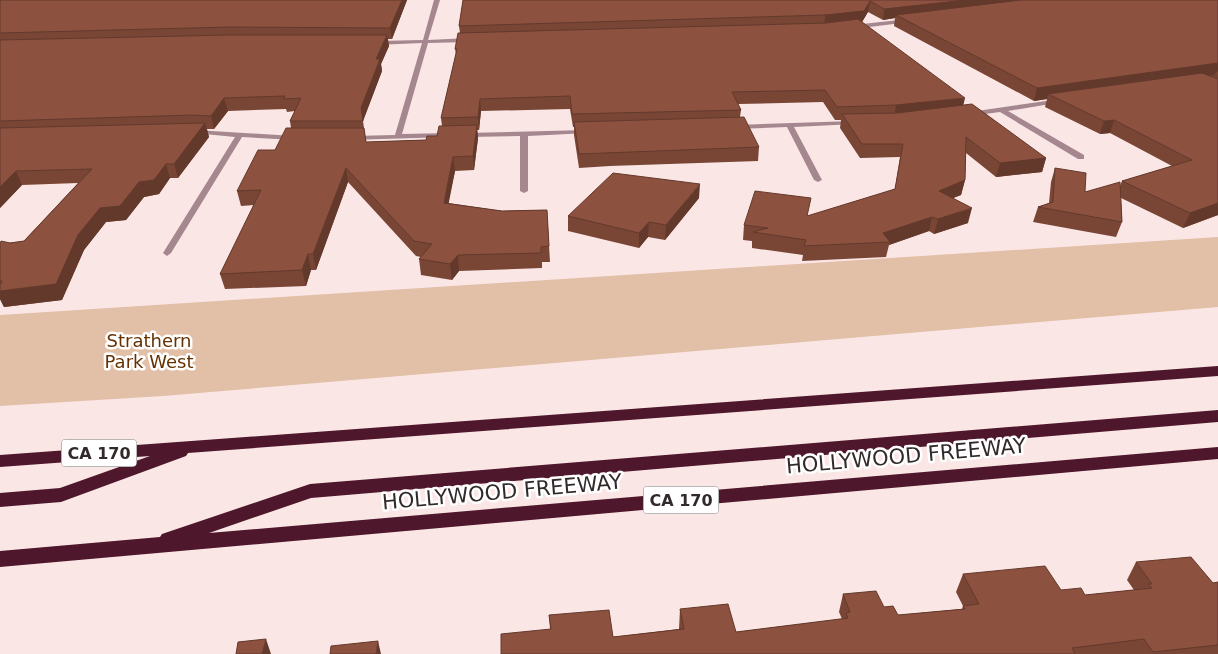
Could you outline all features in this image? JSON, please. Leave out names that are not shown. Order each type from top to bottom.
[{"type":"highway","name":"CA 170","points":[[0,461],[1218,371]]},
{"type":"highway","points":[[143,547],[310,491],[1218,416]]},
{"type":"highway","points":[[0,500],[61,495],[198,445]]},
{"type":"highway","name":"HOLLYWOOD FREEWAY","points":[[0,559],[1218,452]]},
{"type":"street","points":[[398,136],[437,0]]},
{"type":"street","points":[[844,28],[912,20]]},
{"type":"street","points":[[366,43],[476,40]]},
{"type":"street","points":[[964,115],[1066,100]]},
{"type":"street","points":[[1000,109],[1082,157]]},
{"type":"street","points":[[730,127],[865,122]]},
{"type":"street","points":[[789,125],[818,180]]},
{"type":"street","points":[[342,138],[593,131]]},
{"type":"street","points":[[187,132],[306,138]]},
{"type":"street","points":[[524,134],[524,191]]},
{"type":"street","points":[[167,253],[240,135]]},
{"type":"green space","name":"Strathern Park West","points":[[1218,237],[1218,307],[163,396],[0,406],[0,315]]},
{"type":"building","points":[[0,0],[402,0],[390,28],[229,27],[0,33]]},
{"type":"building","points":[[463,0],[966,0],[884,9],[870,1],[864,11],[825,15],[459,26]]},
{"type":"building","points":[[1021,0],[1218,0],[1218,63],[1037,88],[896,15]]},
{"type":"building","points":[[858,19],[965,98],[896,105],[837,107],[825,90],[732,92],[741,110],[572,114],[570,96],[480,99],[478,117],[441,118],[457,49],[455,49],[458,33],[826,23]]},
{"type":"building","points":[[229,35],[387,35],[376,59],[380,59],[361,108],[363,121],[290,121],[301,98],[284,99],[285,96],[224,98],[211,116],[0,121],[0,40]]},
{"type":"building","points":[[1202,73],[1218,79],[1218,203],[1190,213],[1122,181],[1192,160],[1114,120],[1104,121],[1048,94]]},
{"type":"building","points":[[972,104],[1046,158],[1000,163],[966,137],[965,180],[939,191],[972,208],[938,219],[932,217],[883,233],[890,242],[804,246],[806,240],[753,232],[768,228],[744,225],[755,191],[811,198],[807,216],[895,189],[903,144],[862,144],[842,114],[897,113]]},
{"type":"building","points":[[744,117],[759,147],[579,154],[574,122]]},
{"type":"building","points":[[205,123],[174,164],[166,164],[154,180],[139,182],[120,206],[100,208],[78,235],[56,284],[0,291],[2,281],[0,281],[1,241],[10,243],[24,241],[92,169],[16,171],[0,187],[0,128]]},
{"type":"building","points":[[477,125],[473,156],[453,157],[444,203],[502,211],[547,210],[549,246],[541,247],[541,253],[458,255],[450,264],[419,259],[432,244],[414,241],[346,168],[313,254],[308,254],[302,270],[220,274],[261,190],[237,191],[258,150],[275,150],[286,128],[364,128],[366,142],[426,140],[427,136],[437,136],[439,126]]},
{"type":"building","points":[[1055,168],[1086,173],[1085,192],[1120,182],[1122,222],[1038,207],[1053,202]]},
{"type":"building","points":[[613,173],[700,184],[666,225],[649,222],[639,233],[568,216]]},
{"type":"building","points":[[1191,557],[1213,583],[1218,582],[1218,645],[1153,652],[1144,639],[1072,648],[1075,654],[501,654],[501,634],[551,629],[549,615],[609,610],[613,637],[684,629],[680,609],[728,604],[736,632],[848,618],[846,613],[850,612],[843,594],[876,591],[884,607],[893,606],[898,615],[965,609],[963,606],[979,604],[963,574],[1045,566],[1061,590],[1081,588],[1085,595],[1152,588],[1148,584],[1152,584],[1136,562]]},
{"type":"building","points":[[266,639],[262,654],[236,654],[238,642]]},
{"type":"building","points":[[378,641],[376,654],[330,654],[331,646]]}]
